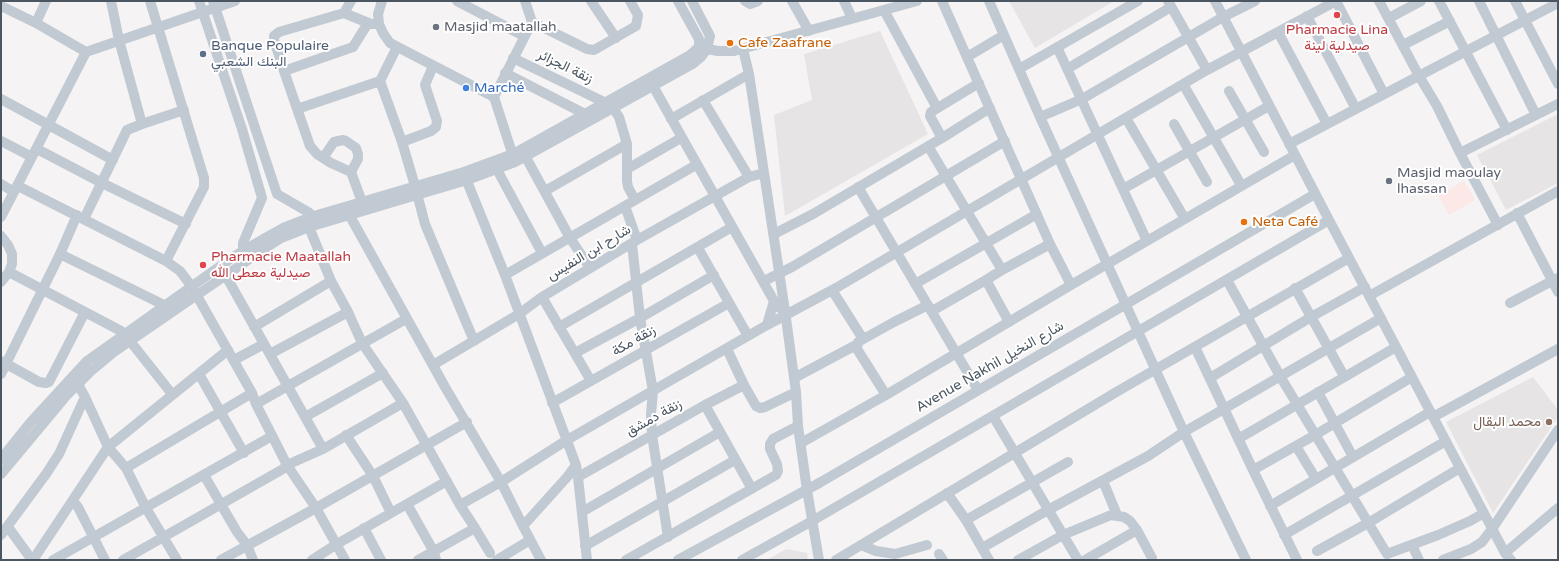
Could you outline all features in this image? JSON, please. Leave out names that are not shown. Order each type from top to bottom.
[{"type":"street","points":[[36,23],[46,1]]},
{"type":"street","points":[[111,1],[119,40],[142,124]]},
{"type":"street","points":[[150,1],[204,178],[204,186],[166,261]]},
{"type":"street","points":[[200,1],[242,129],[262,198],[258,210],[245,235],[243,243],[248,254]]},
{"type":"street","points":[[1,216],[86,52],[203,11],[214,4],[235,1]]},
{"type":"street","points":[[344,13],[350,1]]},
{"type":"street","points":[[382,1],[379,9],[379,24],[386,38],[397,47],[494,97],[519,156],[545,191],[570,238],[590,268]]},
{"type":"street","points":[[457,1],[524,36]]},
{"type":"street","points":[[525,1],[532,22],[587,49],[594,50],[636,26],[638,15],[630,1]]},
{"type":"street","points":[[591,1],[616,38]]},
{"type":"street","points":[[608,105],[653,86],[702,57],[703,48],[678,1]]},
{"type":"street","points":[[1,474],[3,462],[30,423],[75,379],[87,361],[127,338],[284,228],[317,220],[465,176],[519,156],[703,48],[710,40],[709,32],[692,1]]},
{"type":"street","points":[[745,1],[750,4],[758,1]]},
{"type":"street","points":[[792,1],[809,31]]},
{"type":"street","points":[[844,1],[852,18]]},
{"type":"street","points":[[703,48],[728,52],[743,49],[917,1]]},
{"type":"street","points":[[942,1],[1050,244],[1071,285]]},
{"type":"street","points":[[989,1],[1018,69],[1138,332],[1184,432],[1246,560]]},
{"type":"street","points":[[1018,69],[1138,1]]},
{"type":"street","points":[[1215,1],[1315,194],[1508,557],[1558,508]]},
{"type":"street","points":[[1040,116],[1082,99],[1223,17],[1254,1]]},
{"type":"street","points":[[460,505],[501,482],[567,440],[727,349],[785,313],[832,290],[1207,70],[1334,1],[1384,94]]},
{"type":"street","points":[[1380,1],[1402,45],[1437,106],[1498,225]]},
{"type":"street","points":[[1389,18],[1421,1]]},
{"type":"street","points":[[1439,1],[1507,130]]},
{"type":"street","points":[[1478,1],[1536,115]]},
{"type":"street","points":[[1515,1],[1558,84]]},
{"type":"street","points":[[1289,144],[1558,3]]},
{"type":"street","points":[[214,4],[277,194],[317,220]]},
{"type":"street","points":[[1068,69],[1169,4],[1207,70]]},
{"type":"street","points":[[1,6],[36,23],[86,52]]},
{"type":"street","points":[[884,10],[937,108]]},
{"type":"street","points":[[362,202],[351,172],[336,166],[323,158],[310,146],[274,40],[276,34],[344,13],[368,23],[379,24]]},
{"type":"street","points":[[1307,16],[1356,109]]},
{"type":"street","points":[[1402,45],[1450,21]]},
{"type":"street","points":[[494,97],[532,22]]},
{"type":"street","points":[[284,71],[353,47],[368,23]]},
{"type":"street","points":[[1278,32],[1327,124]]},
{"type":"street","points":[[967,57],[1004,35]]},
{"type":"street","points":[[397,47],[380,82],[402,142],[425,224],[474,341]]},
{"type":"street","points":[[1057,47],[1147,241]]},
{"type":"street","points":[[743,49],[749,74],[774,234],[778,273],[796,392],[798,426],[819,560]]},
{"type":"street","name":"زنقة الجزائر","points":[[513,58],[608,105]]},
{"type":"street","points":[[402,142],[431,131],[436,127],[437,121],[425,85],[433,66]]},
{"type":"street","points":[[505,73],[589,116]]},
{"type":"street","points":[[670,119],[749,74]]},
{"type":"street","points":[[297,109],[380,82]]},
{"type":"street","points":[[942,138],[930,116],[931,112],[979,83]]},
{"type":"street","points":[[1183,84],[1241,185]]},
{"type":"street","points":[[653,86],[670,119],[764,281],[774,301],[785,313]]},
{"type":"street","points":[[1229,91],[1244,120],[1264,152]]},
{"type":"street","points":[[1,98],[113,160]]},
{"type":"street","points":[[703,100],[749,176]]},
{"type":"street","points":[[1460,153],[1558,104]]},
{"type":"street","points":[[608,105],[619,117],[627,144],[628,187],[635,200]]},
{"type":"street","points":[[1124,189],[1269,106]]},
{"type":"street","points":[[774,234],[788,228],[942,138],[990,108]]},
{"type":"street","points":[[1,374],[4,362],[80,217],[102,183],[127,130],[184,110]]},
{"type":"street","points":[[1126,118],[1185,219]]},
{"type":"street","points":[[1174,124],[1207,182]]},
{"type":"street","points":[[627,169],[681,138]]},
{"type":"street","points":[[323,158],[334,142],[342,140],[346,141],[356,148],[358,154],[358,159],[351,172]]},
{"type":"street","points":[[1,141],[34,153],[102,183],[186,224]]},
{"type":"street","points":[[764,281],[792,267],[1005,141]]},
{"type":"street","points":[[545,191],[627,144]]},
{"type":"street","points":[[928,146],[1002,270]]},
{"type":"street","points":[[801,443],[886,396],[1071,285],[1295,155]]},
{"type":"street","points":[[505,275],[696,164]]},
{"type":"street","points":[[495,166],[542,253]]},
{"type":"street","name":"شارح ابن النفيس","points":[[433,365],[519,314],[542,298],[634,242],[749,176],[764,173]]},
{"type":"street","points":[[465,176],[505,275],[576,465],[587,560]]},
{"type":"street","points":[[1,184],[80,217],[166,261],[180,271],[195,291],[234,360],[287,465],[316,508],[345,560]]},
{"type":"street","points":[[858,187],[978,390]]},
{"type":"street","points":[[347,210],[362,202],[416,190]]},
{"type":"street","points":[[1210,378],[1311,317],[1367,291],[1498,225],[1558,191]]},
{"type":"street","points":[[262,198],[277,194]]},
{"type":"street","name":"Avenue Nakhil شارع النخيل","points":[[678,560],[807,490],[1315,194]]},
{"type":"street","points":[[625,206],[634,242],[636,283],[640,318],[647,350],[653,391],[651,414],[652,435],[668,537]]},
{"type":"street","points":[[347,210],[406,319],[501,482],[522,526],[541,560]]},
{"type":"street","points":[[915,284],[1037,214]]},
{"type":"street","points":[[1517,214],[1555,279],[1558,292]]},
{"type":"street","points":[[127,338],[164,307],[226,276],[248,254],[281,238],[310,227],[317,220]]},
{"type":"street","points":[[742,560],[812,521],[1329,220]]},
{"type":"street","points":[[310,227],[331,281],[348,312],[362,343],[403,403],[460,505],[493,557],[530,540]]},
{"type":"street","points":[[559,327],[732,227]]},
{"type":"street","points":[[1,236],[8,245],[12,254],[12,264],[9,272],[1,282]]},
{"type":"street","points":[[794,378],[894,322],[930,308],[986,280],[1050,244]]},
{"type":"street","points":[[698,248],[748,336]]},
{"type":"street","points":[[60,254],[162,304],[164,307]]},
{"type":"street","points":[[836,560],[1156,369],[1349,258]]},
{"type":"street","points":[[9,272],[111,325],[127,338],[172,394]]},
{"type":"street","points":[[575,353],[640,318],[714,275]]},
{"type":"street","points":[[226,276],[323,449]]},
{"type":"street","points":[[1510,303],[1555,279]]},
{"type":"street","points":[[986,280],[1009,322]]},
{"type":"street","points":[[1227,280],[1246,317],[1280,376],[1387,554],[1438,535],[1484,513]]},
{"type":"street","points":[[254,327],[331,281]]},
{"type":"street","points":[[1295,288],[1344,376]]},
{"type":"street","points":[[832,290],[860,342]]},
{"type":"street","points":[[542,298],[591,381]]},
{"type":"street","points":[[767,325],[774,301]]},
{"type":"street","name":"زنقة مكة","points":[[552,403],[729,303]]},
{"type":"street","points":[[4,362],[39,382],[49,382],[85,312]]},
{"type":"street","points":[[270,354],[348,312]]},
{"type":"street","points":[[982,548],[1048,510],[1148,456],[1184,432],[1328,347],[1381,318]]},
{"type":"street","points":[[256,404],[406,319]]},
{"type":"street","points":[[860,342],[857,349],[886,396]]},
{"type":"street","points":[[234,360],[264,344]]},
{"type":"street","points":[[1195,347],[1297,560]]},
{"type":"street","points":[[1238,439],[1396,347]]},
{"type":"street","points":[[727,349],[744,385],[753,401],[760,408],[774,404],[796,392]]},
{"type":"street","points":[[1270,506],[1353,457],[1432,414],[1558,349]]},
{"type":"street","points":[[85,397],[59,454],[4,531],[32,560],[108,447],[228,350]]},
{"type":"street","points":[[305,417],[383,373]]},
{"type":"street","points":[[199,374],[244,453]]},
{"type":"street","points":[[1253,470],[1412,377]]},
{"type":"street","points":[[75,379],[108,447],[126,468],[146,508],[177,560]]},
{"type":"street","name":"زنقة دمشق","points":[[578,477],[705,405],[744,385]]},
{"type":"street","points":[[1318,392],[1353,457]]},
{"type":"street","points":[[126,468],[252,393]]},
{"type":"street","points":[[123,560],[287,465],[323,449],[403,403]]},
{"type":"street","points":[[705,405],[752,489]]},
{"type":"street","points":[[993,416],[1078,560]]},
{"type":"street","points":[[221,560],[467,422]]},
{"type":"street","points":[[626,560],[776,475],[778,471],[777,464],[770,449],[770,444],[773,439],[798,426]]},
{"type":"street","points":[[1448,559],[1482,542],[1558,430]]},
{"type":"street","points":[[582,512],[720,432]]},
{"type":"street","points":[[346,435],[373,476],[391,513]]},
{"type":"street","points":[[53,560],[272,436]]},
{"type":"street","points":[[1284,535],[1446,442]]},
{"type":"street","points":[[1296,446],[1316,479]]},
{"type":"street","points":[[585,546],[736,460]]},
{"type":"street","points":[[966,520],[1068,462]]},
{"type":"street","points":[[522,526],[568,476],[576,465]]},
{"type":"street","points":[[1317,551],[1368,523],[1460,468]]},
{"type":"street","points":[[204,475],[237,532],[247,545],[253,560]]},
{"type":"street","points":[[312,560],[364,528],[447,481]]},
{"type":"street","points":[[1103,481],[1116,515]]},
{"type":"street","points":[[947,493],[966,520],[988,560]]},
{"type":"street","points":[[73,501],[78,507],[105,560]]},
{"type":"street","points":[[407,504],[435,556]]},
{"type":"street","points":[[1018,560],[1063,535],[1111,515],[1124,517],[1130,521],[1137,530],[1151,559]]},
{"type":"street","points":[[364,528],[381,560]]},
{"type":"street","points":[[418,560],[435,556],[475,528]]},
{"type":"street","points":[[1085,560],[1137,530]]},
{"type":"street","points":[[861,545],[876,551],[895,554],[927,545]]},
{"type":"street","points":[[1412,545],[1419,560]]},
{"type":"shaded area","points":[[1009,1],[1114,1],[1035,48]]},
{"type":"shaded area","points":[[880,31],[928,134],[785,216],[774,115],[812,100],[804,54]]},
{"type":"shaded area","points":[[1558,114],[1558,183],[1506,210],[1477,155]]},
{"type":"shaded area","points":[[1464,181],[1475,200],[1449,215],[1438,195]]},
{"type":"shaded area","points":[[1533,377],[1558,410],[1558,417],[1493,513],[1446,422]]},
{"type":"shaded area","points":[[786,549],[807,553],[808,560],[767,560]]},
{"type":"place","name":"Pharmacie Lina صيدلية لينة","points":[[1337,15]]},
{"type":"place","name":"Masjid maatallah","points":[[436,27]]},
{"type":"place","name":"Cafe Zaafrane","points":[[730,43]]},
{"type":"place","name":"Banque Populaire البنك الشعبي","points":[[203,54]]},
{"type":"place","name":"Marché","points":[[466,88]]},
{"type":"place","name":"Masjid maoulay lhassan","points":[[1389,181]]},
{"type":"place","name":"Neta Café","points":[[1244,222]]},
{"type":"place","name":"Pharmacie Maatallah صيدلية معطى الله","points":[[203,265]]},
{"type":"place","name":"محمد البقال","points":[[1549,422]]}]
